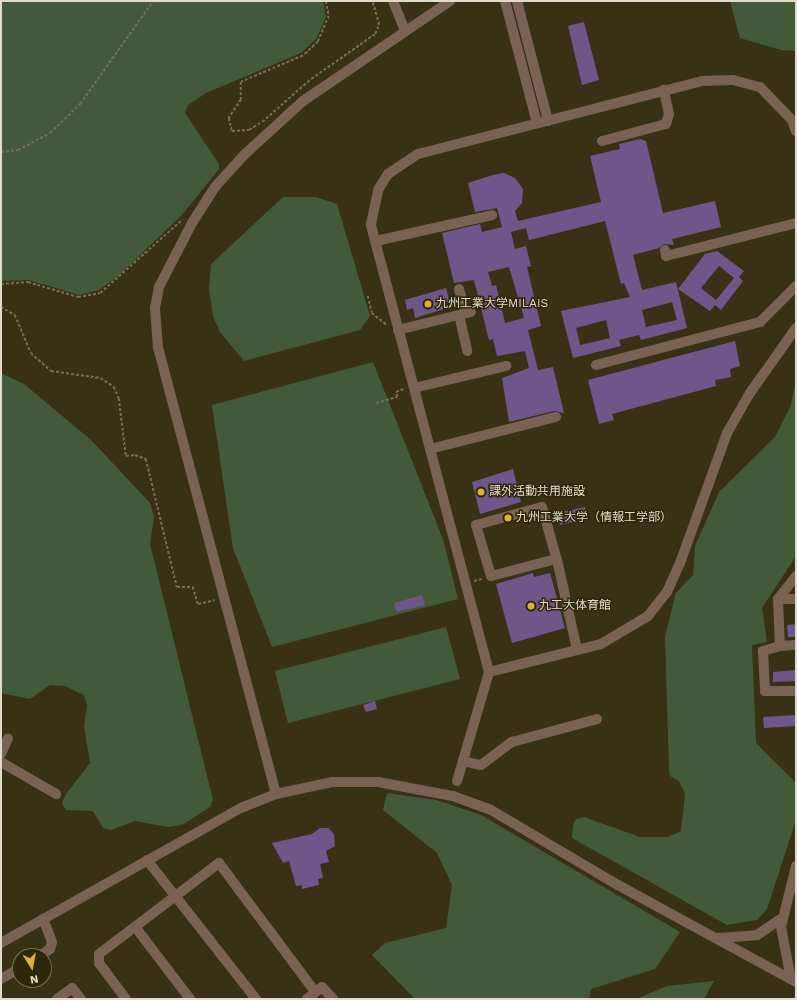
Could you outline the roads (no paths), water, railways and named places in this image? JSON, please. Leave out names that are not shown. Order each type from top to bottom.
[{"type":"street","points":[[393,1],[405,31]]},
{"type":"street","points":[[276,794],[177,429],[158,348],[155,308],[167,268],[192,223],[215,187],[244,155],[303,101],[450,1]]},
{"type":"street","points":[[505,1],[537,123]]},
{"type":"street","points":[[517,1],[548,121]]},
{"type":"street","points":[[526,81],[537,78]]},
{"type":"street","points":[[457,781],[489,672],[371,224],[378,190],[401,162],[418,154],[664,90],[719,79],[747,82],[774,97],[792,120],[796,131]]},
{"type":"street","points":[[602,141],[666,124],[669,114],[664,90]]},
{"type":"street","points":[[376,241],[492,215]]},
{"type":"street","points":[[665,250],[666,256],[796,223]]},
{"type":"street","points":[[596,365],[760,322],[796,286]]},
{"type":"street","points":[[458,289],[465,314],[467,351]]},
{"type":"street","points":[[398,330],[465,314]]},
{"type":"street","points":[[489,672],[601,644],[628,630],[648,616],[666,592],[727,433],[750,393],[796,328]]},
{"type":"street","points":[[414,388],[506,366]]},
{"type":"street","points":[[430,449],[556,417]]},
{"type":"street","points":[[556,559],[491,576],[476,524],[542,508],[556,559],[577,650]]},
{"type":"street","points":[[780,646],[778,599],[796,576]]},
{"type":"street","points":[[778,599],[796,599]]},
{"type":"street","points":[[796,645],[780,646],[764,651],[765,691],[796,691]]},
{"type":"street","points":[[463,761],[481,764],[512,742],[597,718]]},
{"type":"street","points":[[1,754],[8,738]]},
{"type":"street","points":[[1,762],[56,794]]},
{"type":"street","points":[[1,943],[241,808],[276,794],[332,782],[378,782],[453,796],[491,810],[618,885],[793,981]]},
{"type":"street","points":[[147,860],[176,894],[256,999]]},
{"type":"street","points":[[126,999],[99,964],[99,954],[136,928],[176,894],[218,863],[315,992]]},
{"type":"street","points":[[793,981],[782,940],[782,918],[796,866]]},
{"type":"street","points":[[715,938],[757,935],[782,918]]},
{"type":"street","points":[[42,919],[52,942],[50,948]]},
{"type":"street","points":[[136,928],[190,999]]},
{"type":"street","points":[[1,979],[12,973]]},
{"type":"street","points":[[57,999],[72,988],[81,999]]},
{"type":"street","points":[[307,999],[322,988],[333,999]]},
{"type":"place","name":"九州工業大学MILAIS","points":[[428,304]]},
{"type":"place","name":"課外活動共用施設","points":[[481,492]]},
{"type":"place","name":"九州工業大学（情報工学部）","points":[[508,518]]},
{"type":"place","name":"九工大体育館","points":[[531,606]]}]
